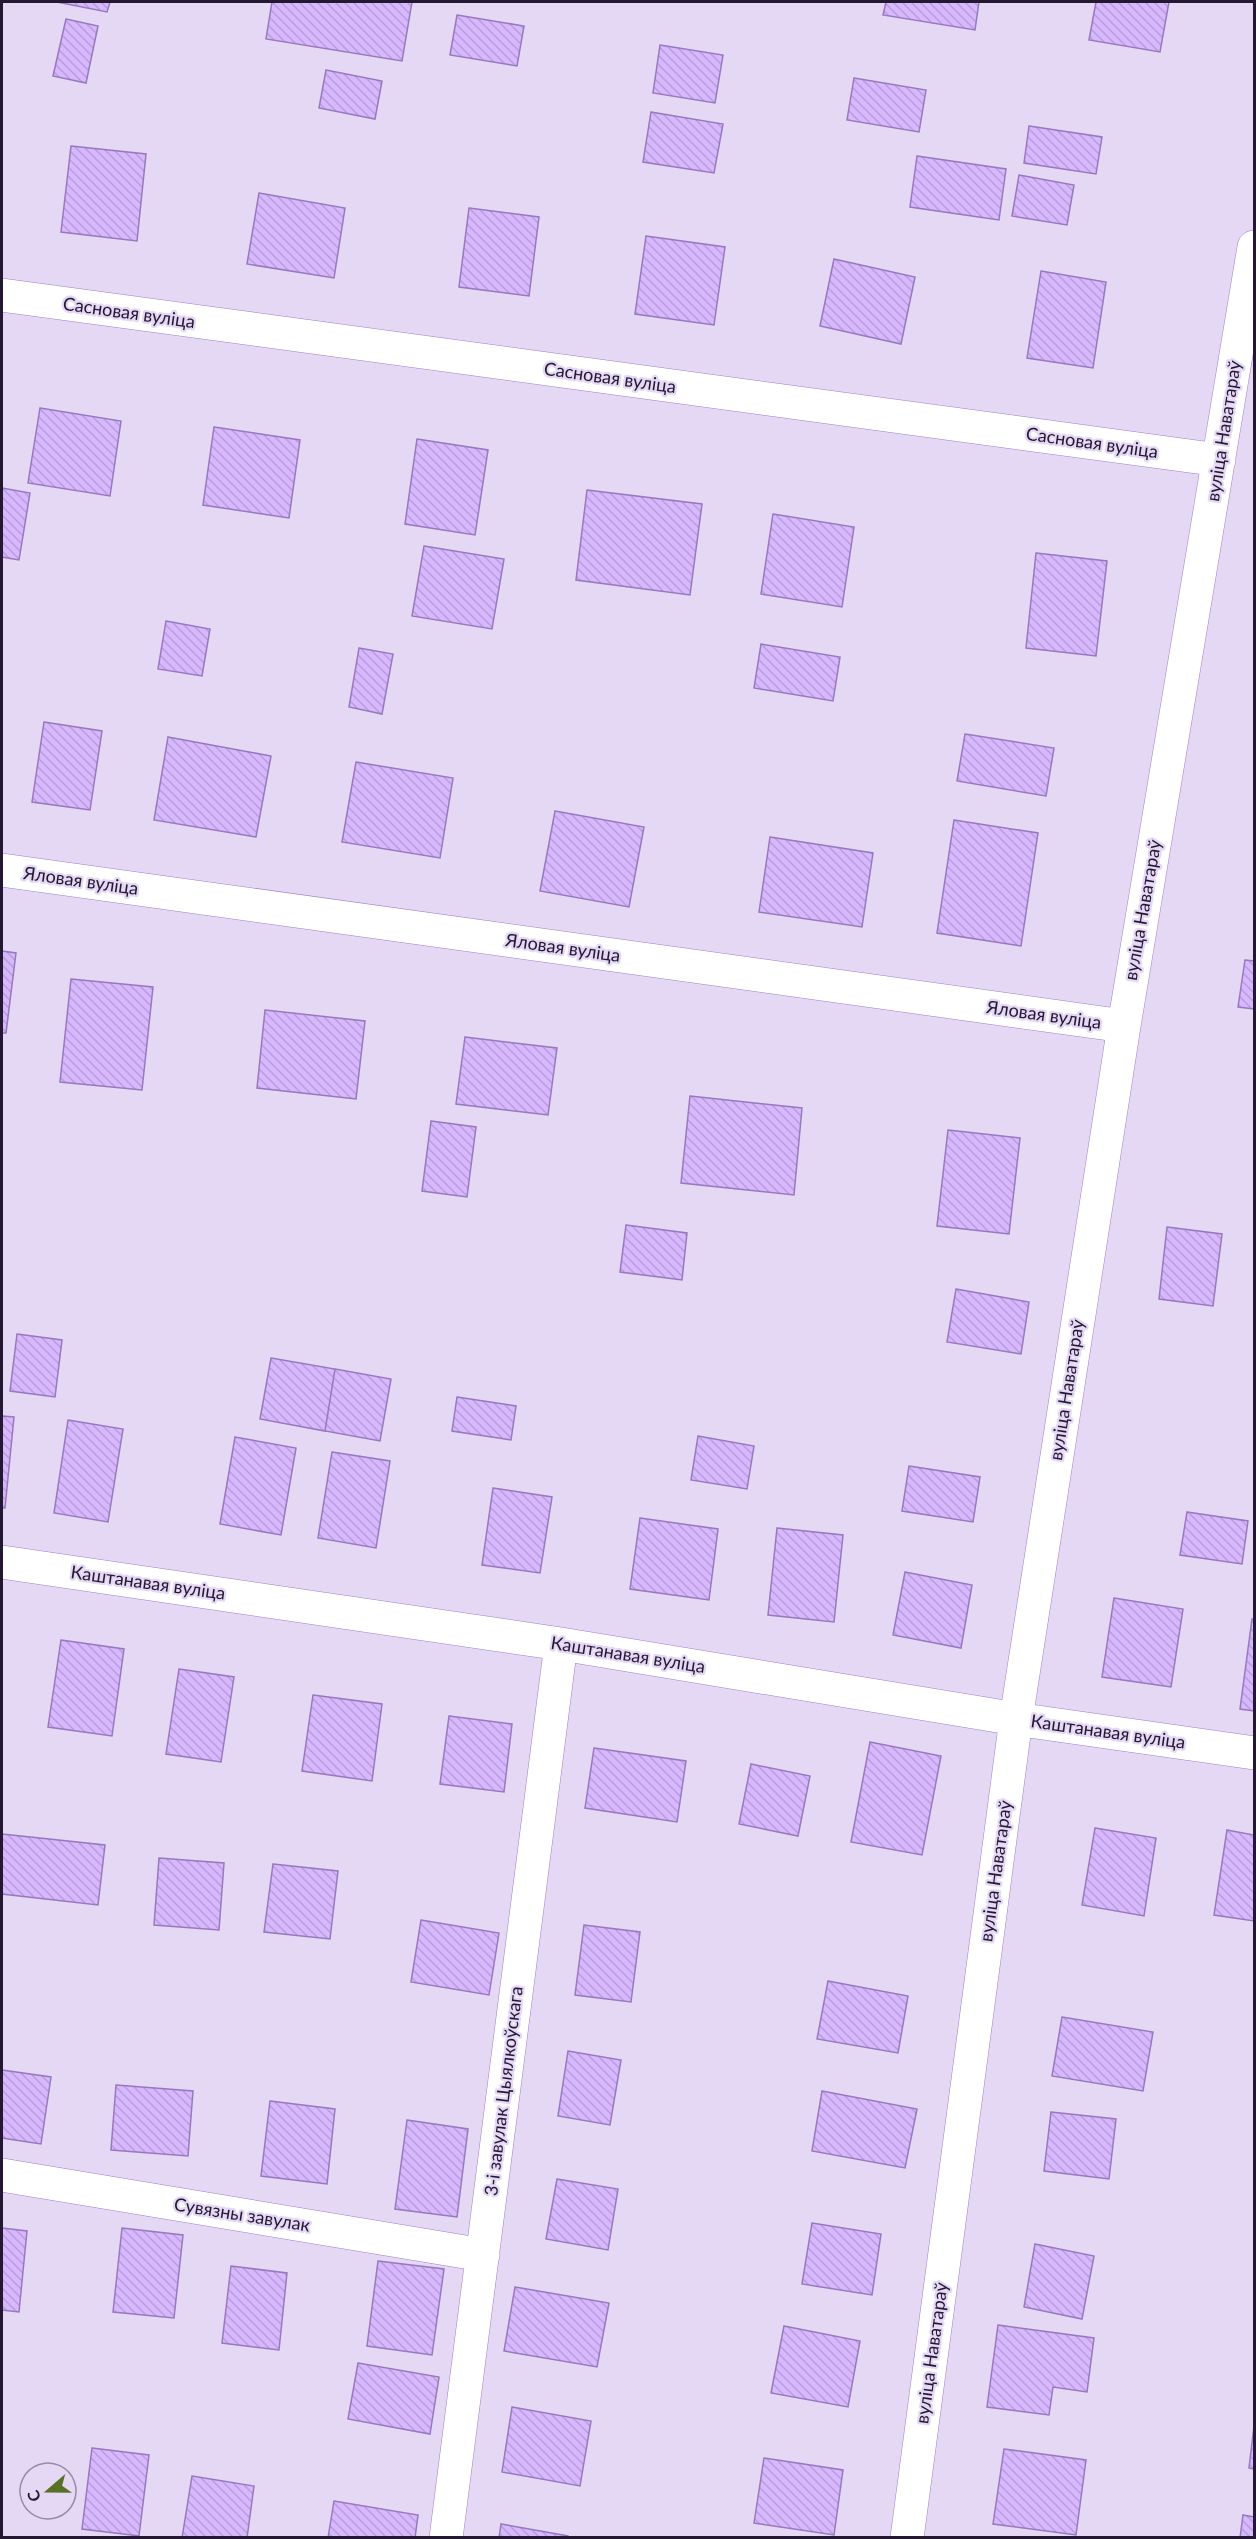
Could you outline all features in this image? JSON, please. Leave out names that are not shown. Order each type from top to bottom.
[{"type":"street","name":"вуліца Наватараў","points":[[907,2538],[1016,1719],[1124,1026],[1254,247]]},
{"type":"street","name":"Сасновая вуліца","points":[[2,295],[1219,460]]},
{"type":"street","name":"Яловая вуліца","points":[[2,870],[1124,1026]]},
{"type":"street","name":"Каштанавая вуліца","points":[[2,1562],[561,1644],[1016,1719],[1254,1753]]},
{"type":"street","name":"3-і завулак Цыялкоўскага","points":[[446,2538],[561,1644]]},
{"type":"street","name":"Сувязны завулак","points":[[2,2175],[483,2255]]},
{"type":"building","points":[[57,2],[110,2],[107,12]]},
{"type":"building","points":[[272,2],[412,2],[402,61],[266,39]]},
{"type":"building","points":[[886,2],[979,2],[975,30],[883,15]]},
{"type":"building","points":[[1096,2],[1169,2],[1160,52],[1089,40]]},
{"type":"building","points":[[457,15],[524,26],[517,66],[450,55]]},
{"type":"building","points":[[66,19],[98,26],[86,83],[53,76]]},
{"type":"building","points":[[660,45],[723,55],[715,103],[653,93]]},
{"type":"building","points":[[326,70],[382,81],[375,119],[319,108]]},
{"type":"building","points":[[854,78],[926,90],[919,132],[847,120]]},
{"type":"building","points":[[651,112],[723,124],[714,173],[643,162]]},
{"type":"building","points":[[1029,126],[1102,137],[1096,174],[1024,163]]},
{"type":"building","points":[[71,146],[146,154],[137,241],[61,232]]},
{"type":"building","points":[[917,156],[1006,169],[999,220],[910,207]]},
{"type":"building","points":[[1019,175],[1074,185],[1067,225],[1012,216]]},
{"type":"building","points":[[259,193],[345,208],[334,278],[247,264]]},
{"type":"building","points":[[469,208],[539,217],[529,296],[459,287]]},
{"type":"building","points":[[646,236],[725,247],[714,325],[635,314]]},
{"type":"building","points":[[834,259],[915,277],[901,344],[820,326]]},
{"type":"building","points":[[1041,271],[1106,282],[1093,368],[1027,358]]},
{"type":"building","points":[[40,408],[121,421],[110,496],[28,483]]},
{"type":"building","points":[[214,427],[300,440],[289,518],[203,505]]},
{"type":"building","points":[[417,439],[488,450],[475,535],[405,524]]},
{"type":"building","points":[[2,488],[30,493],[19,560],[2,557]]},
{"type":"building","points":[[587,490],[702,504],[690,595],[576,580]]},
{"type":"building","points":[[773,514],[854,527],[842,607],[761,594]]},
{"type":"building","points":[[424,546],[504,559],[492,629],[412,616]]},
{"type":"building","points":[[1036,553],[1107,561],[1096,656],[1026,648]]},
{"type":"building","points":[[166,621],[210,629],[202,676],[158,669]]},
{"type":"building","points":[[761,644],[840,657],[833,701],[754,688]]},
{"type":"building","points":[[359,648],[393,654],[382,714],[349,707]]},
{"type":"building","points":[[44,722],[102,731],[90,810],[32,802]]},
{"type":"building","points":[[965,734],[1054,748],[1046,796],[957,781]]},
{"type":"building","points":[[168,737],[271,756],[256,837],[154,820]]},
{"type":"building","points":[[356,762],[453,778],[440,858],[342,842]]},
{"type":"building","points":[[555,811],[644,827],[629,907],[540,891]]},
{"type":"building","points":[[954,820],[1038,833],[1021,946],[937,933]]},
{"type":"building","points":[[770,837],[873,853],[862,927],[759,912]]},
{"type":"building","points":[[2,951],[16,953],[6,1033],[2,1033]]},
{"type":"building","points":[[1245,960],[1254,961],[1254,1009],[1238,1007]]},
{"type":"building","points":[[71,979],[153,987],[142,1090],[60,1082]]},
{"type":"building","points":[[265,1010],[365,1021],[356,1099],[257,1088]]},
{"type":"building","points":[[465,1037],[557,1048],[548,1115],[456,1104]]},
{"type":"building","points":[[690,1096],[802,1108],[794,1195],[681,1183]]},
{"type":"building","points":[[431,1121],[476,1127],[467,1197],[422,1191]]},
{"type":"building","points":[[948,1130],[1020,1138],[1009,1234],[937,1226]]},
{"type":"building","points":[[626,1225],[687,1233],[682,1280],[620,1272]]},
{"type":"building","points":[[1167,1227],[1222,1234],[1213,1306],[1159,1299]]},
{"type":"building","points":[[956,1289],[1029,1302],[1021,1354],[947,1342]]},
{"type":"building","points":[[17,1334],[62,1340],[55,1397],[10,1391]]},
{"type":"building","points":[[271,1358],[335,1369],[325,1431],[260,1419]]},
{"type":"building","points":[[335,1369],[391,1379],[380,1441],[325,1431]]},
{"type":"building","points":[[457,1397],[516,1406],[511,1440],[452,1431]]},
{"type":"building","points":[[2,1416],[14,1417],[5,1508],[2,1508]]},
{"type":"building","points":[[68,1420],[123,1429],[108,1522],[54,1513]]},
{"type":"building","points":[[698,1436],[754,1446],[747,1489],[691,1480]]},
{"type":"building","points":[[235,1437],[296,1448],[281,1535],[220,1524]]},
{"type":"building","points":[[332,1452],[390,1461],[376,1548],[318,1538]]},
{"type":"building","points":[[909,1466],[980,1477],[973,1522],[902,1511]]},
{"type":"building","points":[[493,1488],[552,1497],[540,1573],[482,1565]]},
{"type":"building","points":[[1187,1512],[1248,1521],[1242,1564],[1180,1555]]},
{"type":"building","points":[[640,1518],[718,1529],[709,1600],[630,1589]]},
{"type":"building","points":[[777,1528],[843,1535],[834,1622],[768,1615]]},
{"type":"building","points":[[905,1572],[972,1585],[961,1648],[893,1635]]},
{"type":"building","points":[[1114,1598],[1183,1609],[1171,1687],[1102,1677]]},
{"type":"building","points":[[1252,1619],[1254,1619],[1254,1711],[1240,1709]]},
{"type":"building","points":[[61,1640],[124,1649],[112,1736],[48,1727]]},
{"type":"building","points":[[179,1669],[234,1677],[221,1762],[166,1754]]},
{"type":"building","points":[[313,1695],[382,1704],[372,1781],[302,1771]]},
{"type":"building","points":[[449,1716],[512,1724],[504,1792],[440,1784]]},
{"type":"building","points":[[870,1742],[941,1756],[922,1855],[851,1842]]},
{"type":"building","points":[[594,1748],[686,1761],[677,1822],[585,1808]]},
{"type":"building","points":[[751,1764],[810,1776],[798,1836],[739,1824]]},
{"type":"building","points":[[1095,1828],[1156,1838],[1144,1916],[1082,1905]]},
{"type":"building","points":[[1227,1830],[1254,1835],[1254,1921],[1214,1915]]},
{"type":"building","points":[[2,1834],[105,1845],[98,1905],[2,1894]]},
{"type":"building","points":[[159,1858],[224,1863],[219,1930],[154,1925]]},
{"type":"building","points":[[273,1864],[338,1871],[330,1939],[264,1932]]},
{"type":"building","points":[[421,1920],[499,1933],[489,1995],[411,1982]]},
{"type":"building","points":[[584,1925],[640,1932],[631,2002],[575,1995]]},
{"type":"building","points":[[828,1981],[908,1996],[898,2053],[817,2039]]},
{"type":"building","points":[[1062,2017],[1153,2032],[1143,2091],[1052,2076]]},
{"type":"building","points":[[568,2051],[621,2060],[610,2125],[558,2116]]},
{"type":"building","points":[[2,2070],[51,2077],[41,2144],[2,2138]]},
{"type":"building","points":[[116,2085],[193,2091],[188,2156],[111,2150]]},
{"type":"building","points":[[822,2091],[917,2109],[905,2168],[812,2151]]},
{"type":"building","points":[[270,2101],[335,2109],[327,2184],[261,2176]]},
{"type":"building","points":[[1051,2112],[1116,2119],[1109,2179],[1044,2171]]},
{"type":"building","points":[[407,2120],[468,2129],[457,2217],[395,2209]]},
{"type":"building","points":[[557,2179],[618,2189],[608,2250],[546,2239]]},
{"type":"building","points":[[812,2223],[881,2234],[872,2295],[802,2284]]},
{"type":"building","points":[[2,2228],[27,2231],[19,2312],[2,2310]]},
{"type":"building","points":[[122,2228],[183,2235],[174,2318],[113,2312]]},
{"type":"building","points":[[1035,2244],[1094,2256],[1082,2319],[1024,2307]]},
{"type":"building","points":[[378,2261],[444,2269],[432,2355],[367,2346]]},
{"type":"building","points":[[231,2266],[287,2273],[279,2350],[222,2343]]},
{"type":"building","points":[[515,2287],[609,2303],[597,2367],[504,2351]]},
{"type":"building","points":[[998,2325],[1094,2338],[1087,2392],[1053,2387],[1049,2415],[987,2407]]},
{"type":"building","points":[[784,2326],[860,2341],[848,2407],[771,2393]]},
{"type":"building","points":[[358,2363],[439,2377],[430,2434],[348,2419]]},
{"type":"building","points":[[512,2407],[591,2421],[580,2486],[502,2472]]},
{"type":"building","points":[[1254,2426],[1254,2469],[1249,2468]]},
{"type":"building","points":[[92,2448],[149,2455],[139,2536],[82,2529]]},
{"type":"building","points":[[1004,2449],[1086,2460],[1076,2535],[993,2524]]},
{"type":"building","points":[[764,2458],[843,2470],[834,2535],[754,2523]]},
{"type":"building","points":[[192,2476],[254,2486],[247,2538],[182,2538]]},
{"type":"building","points":[[334,2501],[418,2515],[415,2538],[328,2538]]},
{"type":"building","points":[[1243,2515],[1254,2517],[1254,2538],[1240,2538]]},
{"type":"building","points":[[501,2524],[568,2536],[568,2538],[499,2538]]}]
